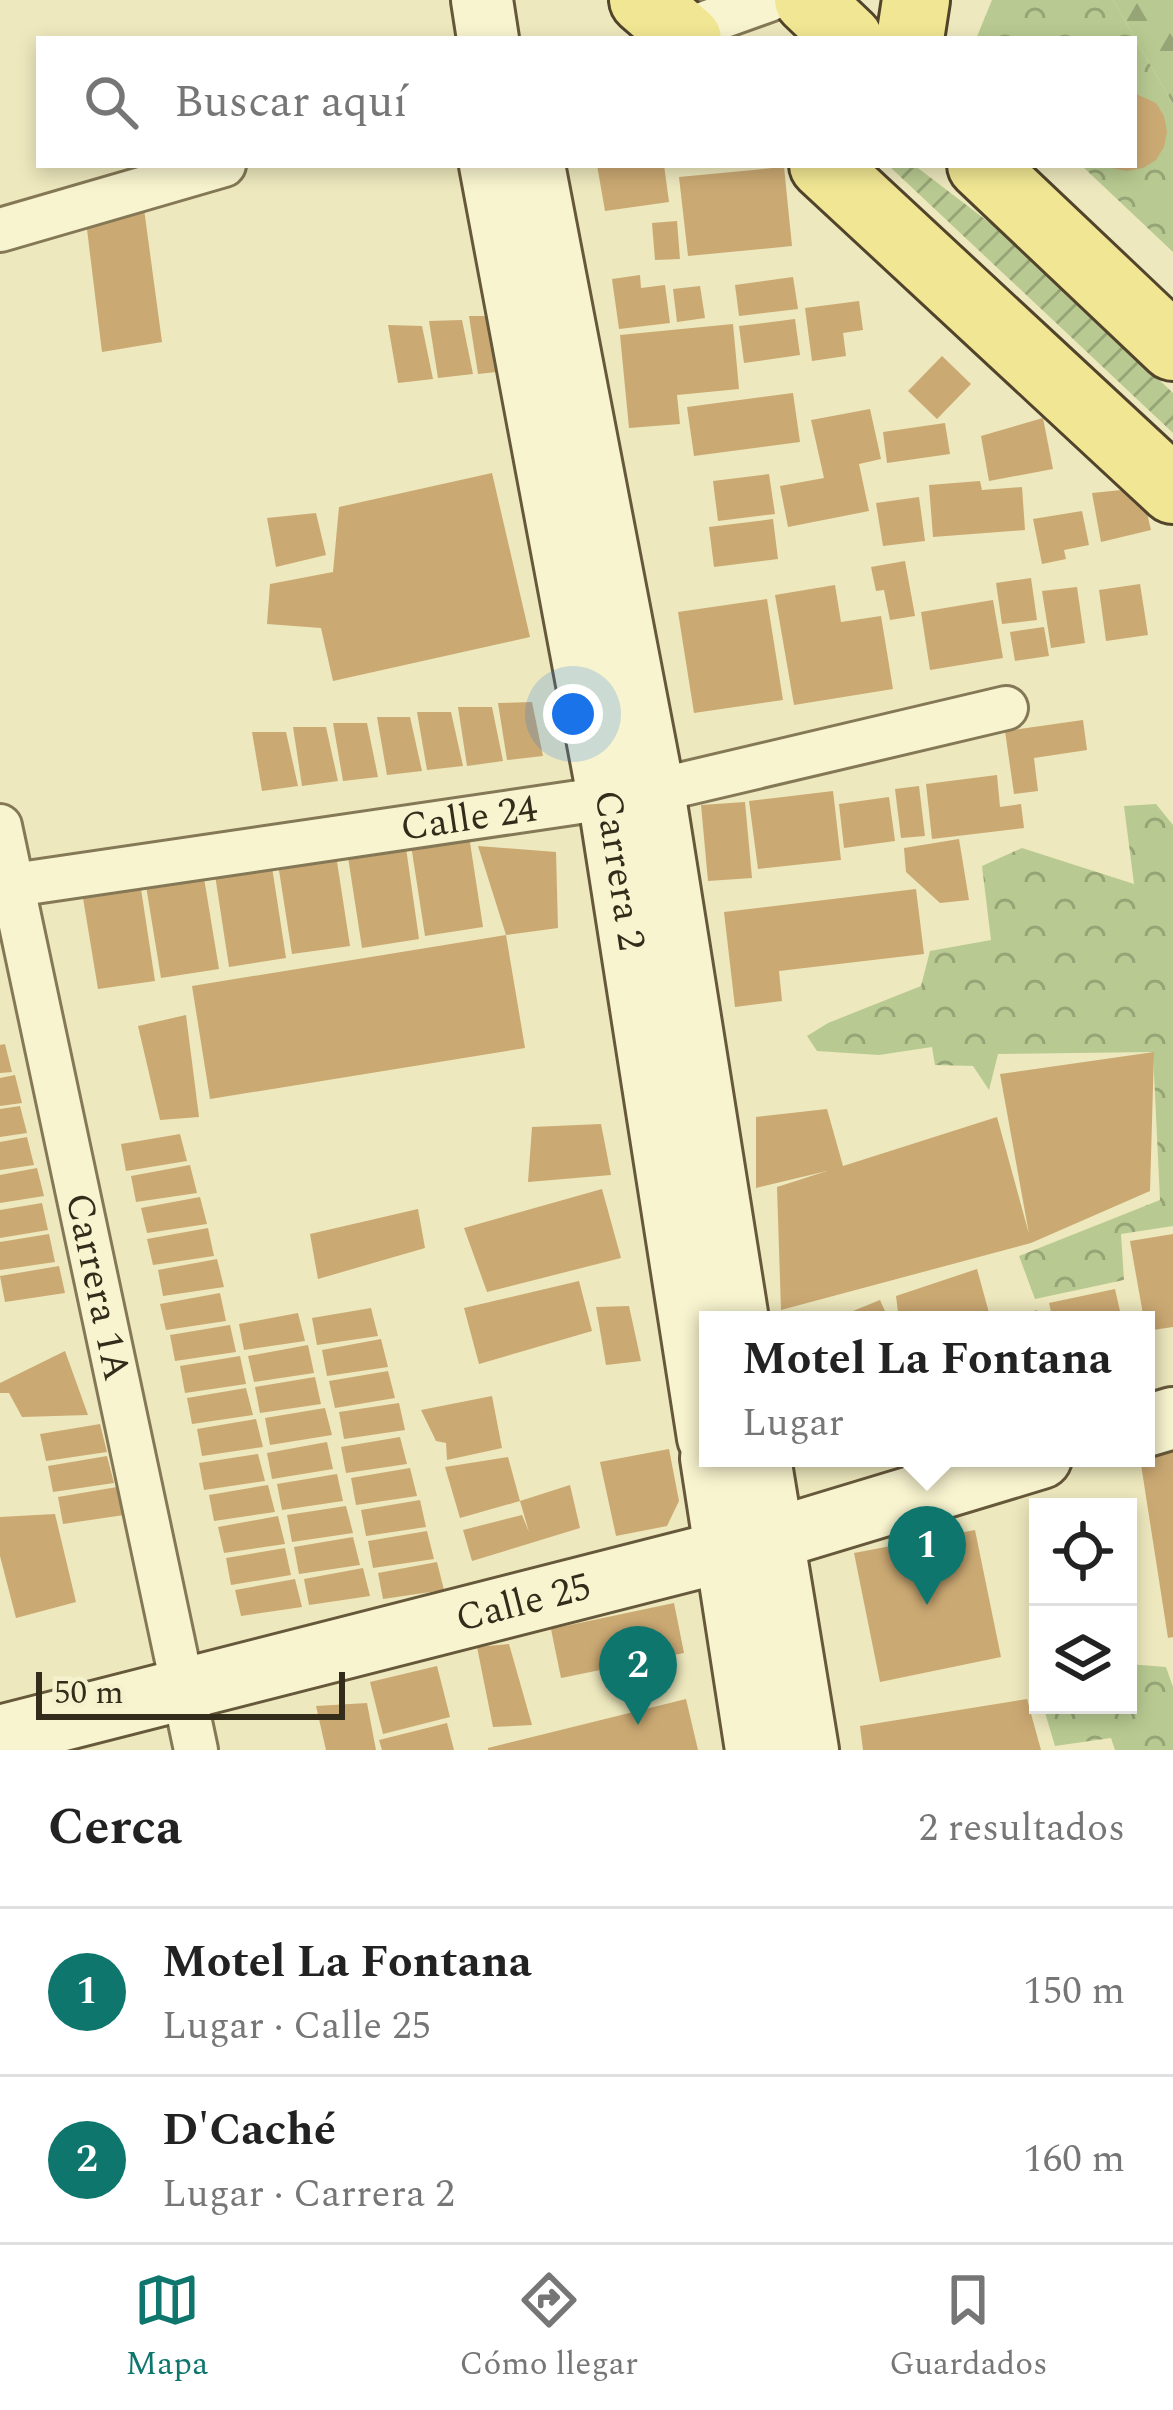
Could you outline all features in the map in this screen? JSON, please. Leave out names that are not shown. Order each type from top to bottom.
[{"type":"main road","points":[[808,0],[846,36]]},
{"type":"main road","points":[[910,36],[916,0]]},
{"type":"main road","points":[[827,168],[1173,490]]},
{"type":"main road","points":[[985,168],[1173,347]]},
{"type":"street","points":[[482,0],[488,36]]},
{"type":"street","points":[[668,28],[769,0]]},
{"type":"street","points":[[0,230],[214,168]]},
{"type":"street","name":"Carrera 2","points":[[491,168],[630,793],[736,1311]]},
{"type":"street","name":"Carrera 2","points":[[534,168],[630,793],[699,1364]]},
{"type":"street","name":"Calle 24","points":[[6,886],[630,793],[1006,708]]},
{"type":"street","name":"Carrera 1A","points":[[0,826],[6,886],[196,1750]]},
{"type":"street","points":[[715,1467],[749,1545],[808,1750]]},
{"type":"street","points":[[756,1750],[749,1545],[759,1467]]},
{"type":"street","name":"Calle 25","points":[[0,1736],[749,1545],[1011,1467]]},
{"type":"green space","points":[[992,0],[1113,0],[1134,36],[977,36]]},
{"type":"green space","points":[[1113,0],[1173,0],[1173,104],[1137,36]]},
{"type":"green space","points":[[1137,42],[1173,104],[1173,252],[1084,168],[1137,168]]},
{"type":"green space","points":[[891,168],[918,168],[1003,233],[1173,393],[1173,433]]},
{"type":"green space","points":[[1156,804],[1173,825],[1173,1226],[1121,1234],[1124,1280],[1035,1299],[1019,1256],[1160,1200],[1153,1052],[998,1054],[989,1090],[973,1066],[935,1065],[932,1047],[879,1055],[817,1051],[807,1036],[921,986],[930,951],[991,940],[982,866],[1022,848],[1134,884],[1124,806]]},
{"type":"green space","points":[[1137,1665],[1166,1667],[1173,1687],[1173,1750],[1115,1750],[1111,1738],[1055,1746],[1045,1714],[1137,1714]]},
{"type":"building","points":[[1137,94],[1156,103],[1167,132],[1156,160],[1143,168],[1127,171],[1111,168],[1137,168]]},
{"type":"building","points":[[598,168],[664,168],[669,202],[605,211]]},
{"type":"building","points":[[784,168],[792,246],[688,256],[679,177]]},
{"type":"building","points":[[142,194],[162,342],[102,352],[85,213]]},
{"type":"building","points":[[677,221],[680,259],[655,260],[652,223]]},
{"type":"building","points":[[640,275],[641,288],[665,285],[670,323],[619,329],[612,279]]},
{"type":"building","points":[[793,277],[798,309],[739,316],[735,285]]},
{"type":"building","points":[[700,286],[705,318],[677,322],[673,289]]},
{"type":"building","points":[[859,301],[863,330],[843,333],[846,356],[812,361],[805,308]]},
{"type":"building","points":[[469,316],[502,316],[514,370],[478,374]]},
{"type":"building","points":[[795,319],[800,355],[744,363],[739,326]]},
{"type":"building","points":[[462,320],[473,374],[438,378],[429,321]]},
{"type":"building","points":[[733,324],[739,389],[677,395],[680,424],[629,428],[620,335]]},
{"type":"building","points":[[388,325],[422,326],[433,379],[398,383]]},
{"type":"building","points":[[942,356],[971,384],[937,419],[908,391]]},
{"type":"building","points":[[793,393],[800,442],[694,456],[687,407]]},
{"type":"building","points":[[870,409],[881,459],[859,464],[869,511],[788,527],[780,486],[824,478],[811,420]]},
{"type":"building","points":[[1043,418],[1053,469],[989,481],[981,436]]},
{"type":"building","points":[[945,423],[950,454],[887,463],[883,432]]},
{"type":"building","points":[[492,473],[530,637],[333,681],[321,628],[267,624],[270,584],[333,572],[339,507]]},
{"type":"building","points":[[769,474],[775,514],[718,521],[713,481]]},
{"type":"building","points":[[980,481],[982,490],[1022,487],[1025,530],[933,537],[929,485]]},
{"type":"building","points":[[1141,488],[1151,530],[1101,542],[1092,493]]},
{"type":"building","points":[[919,497],[925,541],[883,546],[876,503]]},
{"type":"building","points":[[1082,511],[1089,545],[1064,550],[1066,559],[1042,564],[1033,519]]},
{"type":"building","points":[[316,513],[326,555],[276,567],[267,518]]},
{"type":"building","points":[[773,519],[778,559],[714,567],[709,527]]},
{"type":"building","points":[[905,561],[915,616],[890,620],[884,590],[876,591],[871,567]]},
{"type":"building","points":[[1031,578],[1037,620],[1002,624],[996,583]]},
{"type":"building","points":[[1140,584],[1148,635],[1106,641],[1099,590]]},
{"type":"building","points":[[835,585],[841,622],[881,616],[893,689],[794,705],[775,595]]},
{"type":"building","points":[[1077,587],[1085,643],[1051,648],[1042,591]]},
{"type":"building","points":[[767,599],[783,700],[694,713],[678,612]]},
{"type":"building","points":[[993,600],[1003,658],[930,670],[921,612]]},
{"type":"building","points":[[1044,627],[1049,656],[1015,661],[1010,632]]},
{"type":"building","points":[[532,702],[543,756],[507,760],[498,703]]},
{"type":"building","points":[[458,707],[492,707],[503,761],[467,766]]},
{"type":"building","points":[[417,712],[451,712],[463,766],[427,770]]},
{"type":"building","points":[[377,717],[410,717],[422,771],[387,775]]},
{"type":"building","points":[[1083,720],[1087,750],[1034,758],[1038,791],[1014,794],[1005,731]]},
{"type":"building","points":[[333,723],[367,723],[378,777],[343,781]]},
{"type":"building","points":[[293,727],[326,727],[338,781],[302,786]]},
{"type":"building","points":[[252,732],[286,732],[298,786],[262,791]]},
{"type":"building","points":[[997,775],[1000,807],[1021,804],[1024,828],[932,839],[926,784]]},
{"type":"building","points":[[919,786],[925,836],[901,838],[895,789]]},
{"type":"building","points":[[833,791],[841,860],[758,869],[749,801]]},
{"type":"building","points":[[889,797],[895,841],[844,848],[839,804]]},
{"type":"building","points":[[745,802],[752,878],[708,881],[701,805]]},
{"type":"building","points":[[469,836],[483,927],[425,936],[411,845]]},
{"type":"building","points":[[959,839],[969,900],[940,903],[906,872],[904,848]]},
{"type":"building","points":[[478,846],[556,852],[558,928],[506,935]]},
{"type":"building","points":[[406,848],[419,939],[362,948],[348,857]]},
{"type":"building","points":[[336,855],[350,946],[292,954],[278,864]]},
{"type":"building","points":[[272,867],[286,958],[229,967],[215,875]]},
{"type":"building","points":[[204,878],[219,969],[161,978],[146,886]]},
{"type":"building","points":[[141,889],[155,981],[98,989],[83,898]]},
{"type":"building","points":[[916,889],[924,954],[779,971],[782,1001],[735,1007],[724,912]]},
{"type":"building","points":[[506,935],[525,1048],[210,1099],[192,986]]},
{"type":"building","points":[[186,1015],[199,1117],[160,1120],[138,1026]]},
{"type":"building","points":[[5,1044],[12,1072],[0,1073],[0,1045]]},
{"type":"building","points":[[1154,1052],[1150,1191],[1031,1243],[781,1310],[777,1187],[827,1171],[756,1188],[756,1117],[827,1109],[843,1166],[997,1117],[1029,1234],[1000,1074]]},
{"type":"building","points":[[15,1075],[22,1103],[0,1106],[0,1078]]},
{"type":"building","points":[[20,1106],[27,1133],[0,1137],[0,1109]]},
{"type":"building","points":[[601,1124],[611,1175],[528,1182],[532,1127]]},
{"type":"building","points":[[180,1134],[187,1161],[126,1171],[121,1144]]},
{"type":"building","points":[[27,1137],[34,1165],[0,1170],[0,1142]]},
{"type":"building","points":[[190,1165],[197,1193],[136,1202],[131,1176]]},
{"type":"building","points":[[37,1168],[44,1196],[0,1203],[0,1175]]},
{"type":"building","points":[[602,1189],[621,1258],[487,1292],[464,1228]]},
{"type":"building","points":[[200,1197],[207,1224],[147,1233],[141,1208]]},
{"type":"building","points":[[42,1203],[48,1230],[0,1238],[0,1210]]},
{"type":"building","points":[[418,1209],[425,1248],[318,1279],[310,1234]]},
{"type":"building","points":[[208,1228],[214,1256],[153,1265],[147,1239]]},
{"type":"building","points":[[49,1234],[55,1262],[0,1270],[0,1242]]},
{"type":"building","points":[[1173,1234],[1173,1327],[1155,1330],[1155,1311],[1142,1311],[1130,1241]]},
{"type":"building","points":[[217,1259],[224,1287],[163,1296],[158,1270]]},
{"type":"building","points":[[59,1266],[65,1293],[5,1302],[0,1276]]},
{"type":"building","points":[[977,1269],[989,1311],[898,1311],[896,1296]]},
{"type":"building","points":[[579,1281],[592,1331],[479,1364],[464,1308]]},
{"type":"building","points":[[1115,1289],[1120,1311],[1051,1311],[1049,1303]]},
{"type":"building","points":[[220,1293],[226,1321],[166,1330],[160,1304]]},
{"type":"building","points":[[880,1300],[885,1311],[853,1311]]},
{"type":"building","points":[[629,1306],[641,1361],[606,1365],[596,1307]]},
{"type":"building","points":[[371,1308],[378,1336],[317,1345],[312,1318]]},
{"type":"building","points":[[298,1313],[305,1341],[244,1350],[239,1324]]},
{"type":"building","points":[[230,1325],[236,1352],[175,1361],[170,1335]]},
{"type":"building","points":[[381,1339],[388,1367],[327,1376],[322,1350]]},
{"type":"building","points":[[308,1345],[314,1373],[254,1382],[248,1356]]},
{"type":"building","points":[[65,1351],[88,1415],[22,1417],[9,1393],[0,1393],[0,1383]]},
{"type":"building","points":[[240,1356],[246,1384],[185,1393],[180,1366]]},
{"type":"building","points":[[388,1371],[395,1398],[335,1408],[329,1381]]},
{"type":"building","points":[[315,1377],[321,1404],[260,1413],[255,1387]]},
{"type":"building","points":[[246,1388],[253,1415],[192,1424],[187,1398]]},
{"type":"building","points":[[492,1396],[502,1448],[447,1460],[446,1443],[436,1441],[421,1410]]},
{"type":"building","points":[[399,1403],[405,1430],[344,1439],[339,1412]]},
{"type":"building","points":[[325,1408],[332,1435],[270,1445],[265,1418]]},
{"type":"building","points":[[256,1419],[263,1447],[202,1456],[197,1429]]},
{"type":"building","points":[[100,1424],[107,1452],[46,1461],[40,1434]]},
{"type":"building","points":[[1173,1435],[1173,1637],[1168,1638],[1141,1467],[1155,1467],[1155,1438]]},
{"type":"building","points":[[400,1437],[407,1464],[346,1473],[341,1447]]},
{"type":"building","points":[[327,1442],[333,1469],[272,1479],[267,1453]]},
{"type":"building","points":[[669,1449],[679,1501],[667,1526],[616,1536],[600,1462]]},
{"type":"building","points":[[258,1454],[265,1481],[204,1490],[199,1463]]},
{"type":"building","points":[[107,1456],[114,1483],[53,1492],[48,1466]]},
{"type":"building","points":[[508,1457],[520,1501],[460,1518],[445,1467]]},
{"type":"building","points":[[410,1468],[417,1496],[356,1505],[351,1478]]},
{"type":"building","points":[[337,1474],[343,1501],[282,1510],[277,1484]]},
{"type":"building","points":[[268,1485],[275,1512],[214,1521],[209,1495]]},
{"type":"building","points":[[570,1485],[580,1528],[472,1561],[463,1530],[522,1515],[529,1532],[520,1501]]},
{"type":"building","points":[[117,1487],[124,1515],[63,1524],[58,1497]]},
{"type":"building","points":[[420,1500],[426,1527],[366,1536],[361,1510]]},
{"type":"building","points":[[346,1506],[353,1533],[292,1542],[287,1515]]},
{"type":"building","points":[[55,1514],[76,1602],[16,1618],[0,1556],[0,1517]]},
{"type":"building","points":[[278,1516],[285,1544],[224,1553],[218,1527]]},
{"type":"building","points":[[975,1530],[1001,1657],[880,1682],[854,1553]]},
{"type":"building","points":[[427,1531],[434,1559],[373,1568],[368,1541]]},
{"type":"building","points":[[353,1537],[360,1565],[299,1574],[294,1547]]},
{"type":"building","points":[[285,1548],[291,1575],[231,1585],[226,1558]]},
{"type":"building","points":[[437,1562],[444,1590],[383,1599],[378,1573]]},
{"type":"building","points":[[363,1568],[370,1596],[309,1605],[304,1579]]},
{"type":"building","points":[[295,1579],[302,1607],[241,1616],[235,1590]]},
{"type":"building","points":[[674,1603],[684,1653],[561,1678],[551,1629]]},
{"type":"building","points":[[509,1644],[532,1725],[493,1727],[477,1647]]},
{"type":"building","points":[[437,1666],[450,1717],[383,1734],[370,1682]]},
{"type":"building","points":[[686,1699],[698,1750],[488,1750],[488,1748]]},
{"type":"building","points":[[1027,1699],[1041,1750],[863,1750],[860,1726]]},
{"type":"building","points":[[367,1703],[376,1750],[326,1750],[316,1706]]},
{"type":"building","points":[[447,1723],[454,1750],[382,1750],[379,1740]]},
{"type":"place","name":"Motel La Fontana","points":[[927,1605]]},
{"type":"place","name":"D'Caché","points":[[638,1725]]}]
